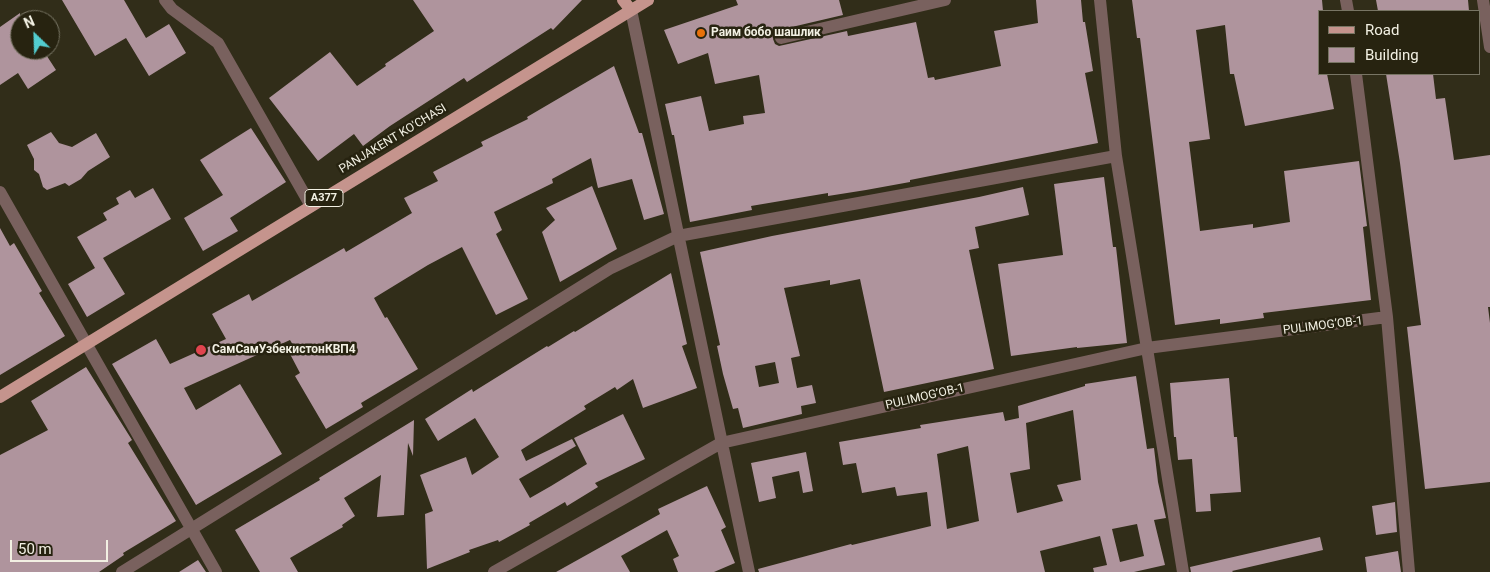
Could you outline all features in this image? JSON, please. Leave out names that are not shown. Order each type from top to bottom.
[{"type":"main road","name":"PANJAKENT KO'CHASI","points":[[0,397],[311,206],[627,5],[648,0]]},
{"type":"street","points":[[165,0],[172,9],[218,43],[311,206]]},
{"type":"street","points":[[781,38],[945,0]]},
{"type":"street","points":[[1100,0],[1116,156],[1183,572]]},
{"type":"street","points":[[1483,0],[1490,47]]},
{"type":"street","points":[[627,5],[749,572]]},
{"type":"street","points":[[1356,75],[1388,318],[1409,572]]},
{"type":"street","points":[[122,572],[611,268],[678,236],[1116,156]]},
{"type":"street","points":[[0,192],[216,572]]},
{"type":"street","name":"PULIMOG’OB-1","points":[[494,572],[721,443],[1146,348],[1388,318]]},
{"type":"building","points":[[62,0],[124,0],[146,38],[169,24],[186,53],[149,76],[126,38],[95,56]]},
{"type":"building","points":[[413,0],[582,0],[553,30],[551,28],[467,82],[464,78],[390,126],[363,146],[354,134],[318,161],[269,98],[330,52],[357,86],[386,66],[385,64],[434,31]]},
{"type":"building","points":[[736,0],[839,0],[843,15],[779,30],[775,32],[773,39],[775,44],[779,46],[847,31],[848,36],[916,22],[928,78],[934,77],[935,80],[1001,66],[994,31],[1038,23],[1036,0],[1081,0],[1083,22],[1085,22],[1093,71],[1085,73],[1098,143],[866,190],[828,196],[828,193],[751,206],[752,210],[690,222],[674,135],[672,135],[665,104],[701,96],[709,131],[744,124],[743,116],[765,113],[759,75],[715,84],[708,53],[678,64],[664,30],[738,5]]},
{"type":"building","points":[[1132,0],[1322,0],[1323,10],[1318,10],[1318,75],[1327,75],[1334,109],[1245,126],[1234,74],[1230,74],[1225,25],[1196,30],[1210,139],[1189,142],[1200,231],[1253,224],[1253,228],[1290,222],[1284,171],[1359,161],[1367,226],[1363,227],[1371,300],[1263,313],[1264,318],[1220,324],[1220,319],[1175,325],[1140,38],[1137,38]]},
{"type":"building","points":[[1376,0],[1468,0],[1469,10],[1378,10]]},
{"type":"building","points":[[10,20],[10,60],[50,60],[56,70],[28,89],[18,73],[0,85],[0,27]]},
{"type":"building","points":[[614,66],[639,133],[642,133],[664,214],[644,220],[632,179],[598,188],[591,158],[552,179],[553,183],[494,212],[502,230],[496,234],[528,299],[496,315],[462,247],[374,298],[418,369],[361,403],[363,407],[326,429],[295,376],[300,373],[290,354],[296,350],[290,340],[184,388],[196,410],[240,384],[282,454],[196,505],[112,364],[156,339],[170,364],[226,339],[212,314],[249,294],[252,301],[344,248],[346,252],[412,213],[404,198],[438,181],[433,172],[483,146],[481,142],[528,119],[527,117]]},
{"type":"building","points":[[1386,75],[1433,75],[1436,99],[1445,98],[1454,160],[1490,155],[1490,307],[1488,307],[1490,323],[1490,482],[1425,489],[1407,327],[1421,325],[1400,163]]},
{"type":"building","points":[[251,128],[286,182],[230,218],[238,231],[203,251],[184,218],[223,195],[200,160]]},
{"type":"building","points":[[51,132],[59,143],[72,147],[96,133],[110,157],[69,186],[65,183],[47,190],[43,187],[39,174],[34,170],[34,159],[27,145]]},
{"type":"building","points":[[1104,177],[1113,247],[1116,247],[1127,343],[1077,347],[1011,356],[998,264],[1063,255],[1054,184]]},
{"type":"building","points":[[592,186],[617,249],[560,282],[542,232],[555,220],[546,208]]},
{"type":"building","points":[[1023,187],[1029,215],[975,227],[979,248],[969,250],[994,369],[884,392],[860,279],[830,285],[830,280],[784,288],[800,356],[791,358],[797,388],[812,385],[816,403],[801,406],[802,414],[743,428],[738,408],[733,409],[723,374],[717,346],[720,345],[700,252],[772,236]],"holes":[[[775,362],[779,383],[759,387],[755,366]]]},
{"type":"building","points":[[153,188],[171,219],[103,258],[125,294],[87,317],[68,284],[95,268],[77,237],[107,220],[103,213],[119,204],[116,198],[130,190],[135,198]]},
{"type":"building","points":[[0,228],[10,246],[14,243],[42,291],[39,293],[65,336],[0,375]]},
{"type":"building","points":[[671,273],[687,344],[682,346],[697,388],[643,408],[633,379],[617,390],[615,387],[584,406],[586,409],[521,450],[526,461],[572,439],[576,446],[519,479],[530,498],[587,464],[574,438],[623,414],[645,459],[595,483],[598,487],[567,506],[565,502],[529,523],[530,525],[499,542],[498,540],[469,550],[470,552],[427,569],[425,514],[433,511],[420,475],[466,457],[472,475],[499,457],[475,418],[438,441],[425,419],[472,389],[473,392]]},
{"type":"building","points":[[86,367],[132,440],[128,443],[176,521],[123,553],[124,555],[99,572],[0,572],[0,455],[48,430],[31,401]]},
{"type":"building","points":[[1136,376],[1147,449],[1154,448],[1158,482],[1166,518],[1154,520],[1165,565],[1134,572],[1094,572],[1093,568],[1107,565],[1100,536],[1040,551],[1045,572],[759,572],[758,569],[851,544],[931,526],[927,492],[897,496],[895,487],[862,493],[856,463],[843,465],[839,442],[921,428],[920,425],[1003,412],[1005,421],[1019,418],[1018,406],[1085,386],[1085,384]],"holes":[[[1073,410],[1081,480],[1057,485],[1063,501],[1017,513],[1010,473],[1030,469],[1026,423]],[[968,446],[979,521],[947,529],[937,454]],[[1137,524],[1144,556],[1120,562],[1112,529]]]},
{"type":"building","points":[[1229,378],[1234,437],[1237,437],[1241,492],[1210,494],[1211,511],[1196,512],[1192,459],[1178,460],[1176,437],[1174,437],[1170,383]]},
{"type":"building","points":[[414,420],[413,456],[408,443],[404,515],[377,517],[381,475],[344,498],[355,516],[342,525],[343,527],[290,558],[298,572],[260,572],[235,530],[320,480],[319,478]]},
{"type":"building","points":[[806,452],[813,491],[803,493],[799,471],[772,477],[776,498],[759,502],[751,463]]},
{"type":"building","points":[[707,486],[726,527],[721,530],[735,563],[714,572],[678,572],[673,559],[679,556],[667,530],[621,556],[630,572],[556,572],[660,514],[658,509]]},
{"type":"building","points":[[1395,502],[1397,532],[1376,535],[1372,506]]},
{"type":"building","points":[[1320,537],[1323,550],[1233,572],[1191,572],[1190,567]]},
{"type":"building","points":[[1398,551],[1401,572],[1367,572],[1365,557]]},
{"type":"building","points":[[198,560],[206,572],[179,572]]},
{"type":"place","name":"Раим бобо шашлик","points":[[701,33]]},
{"type":"place","name":"СамСамУзбекистонКВП4","points":[[201,350]]}]
